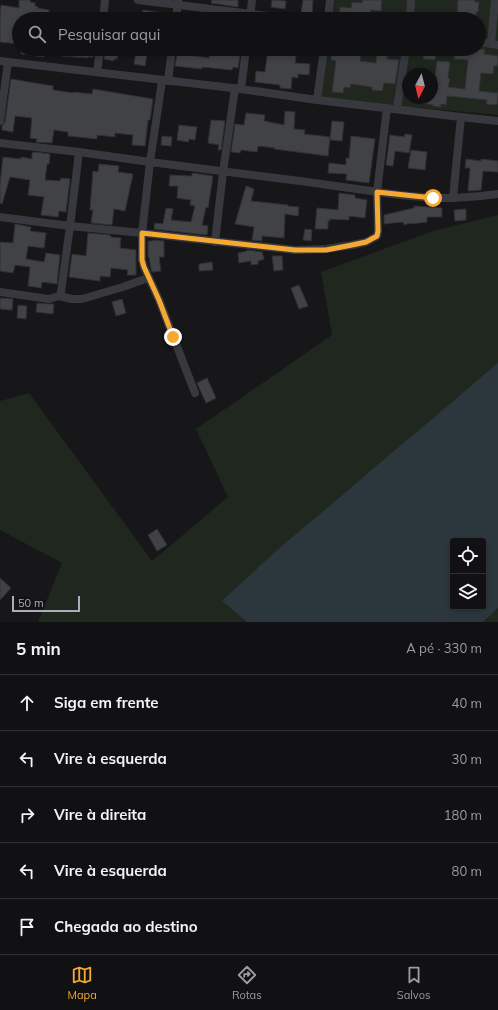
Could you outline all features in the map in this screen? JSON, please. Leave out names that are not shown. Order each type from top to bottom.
[{"type":"street","points":[[104,12],[105,0]]},
{"type":"street","points":[[138,0],[178,3],[228,12]]},
{"type":"street","points":[[250,12],[252,0]]},
{"type":"street","points":[[329,12],[330,0]]},
{"type":"street","points":[[410,12],[411,0]]},
{"type":"street","points":[[494,44],[495,0]]},
{"type":"street","points":[[97,72],[99,56]]},
{"type":"street","points":[[170,56],[150,162],[142,233],[142,260],[195,393]]},
{"type":"street","points":[[215,242],[223,172],[245,56]]},
{"type":"street","points":[[316,100],[323,56]]},
{"type":"street","points":[[397,109],[405,56]]},
{"type":"street","points":[[0,121],[4,62],[498,121]]},
{"type":"street","points":[[0,217],[295,250],[326,250],[366,242],[377,236],[378,231],[377,192],[387,108]]},
{"type":"street","points":[[453,198],[460,117]]},
{"type":"street","points":[[0,143],[433,198],[453,198],[498,194]]},
{"type":"street","points":[[59,296],[61,292],[79,152]]},
{"type":"street","points":[[0,292],[49,299],[59,296],[72,299],[82,298],[123,287],[148,278]]},
{"type":"shaded area","points":[[330,0],[498,0],[498,115],[320,99],[324,56],[486,56],[486,12],[329,12]]},
{"type":"shaded area","points":[[498,215],[498,622],[38,622],[62,563],[0,530],[0,401],[29,393],[152,561],[228,497],[196,429],[332,335],[321,272],[430,232]]},
{"type":"shaded area","points":[[498,363],[498,608],[483,622],[247,622],[222,601],[275,552]]},
{"type":"building","points":[[19,0],[30,0],[30,2],[35,3],[35,6],[38,7],[37,8],[49,10],[49,12],[12,12],[12,43],[0,42],[1,5],[19,8]]},
{"type":"building","points":[[212,0],[238,0],[238,7],[211,3]]},
{"type":"building","points":[[272,0],[286,1],[285,9],[271,7]]},
{"type":"building","points":[[303,0],[313,0],[312,12],[301,12]]},
{"type":"building","points":[[363,0],[382,0],[381,11],[371,10],[371,12],[340,12],[340,7],[351,8],[352,2],[362,3]]},
{"type":"building","points":[[458,0],[475,0],[475,2],[479,2],[478,12],[457,12]]},
{"type":"building","points":[[143,10],[157,12],[143,12]]},
{"type":"building","points":[[486,54],[498,56],[498,66],[494,66],[493,74],[481,73],[479,91],[498,93],[497,105],[486,104],[487,100],[447,96],[446,105],[441,104],[441,107],[427,104],[438,104],[437,61],[450,62],[448,78],[450,79],[448,87],[465,89],[468,60],[454,59],[454,56],[486,56]]},
{"type":"building","points":[[61,56],[93,56],[88,58]]},
{"type":"building","points":[[104,56],[118,56],[117,59],[114,59],[114,61],[104,59]]},
{"type":"building","points":[[135,56],[147,56],[145,66],[134,64]]},
{"type":"building","points":[[177,56],[209,58],[209,56],[240,56],[238,68],[233,67],[232,70],[175,66]]},
{"type":"building","points":[[267,56],[296,56],[295,63],[310,64],[309,75],[298,74],[298,78],[292,77],[291,89],[280,88],[280,85],[255,82],[256,71],[265,72]]},
{"type":"building","points":[[331,56],[361,56],[360,61],[376,63],[377,56],[387,56],[387,59],[399,60],[395,84],[384,83],[382,91],[372,90],[372,87],[351,84],[350,88],[344,87],[343,93],[332,92],[336,61],[331,60]]},
{"type":"building","points":[[423,56],[435,56],[435,60],[423,59]]},
{"type":"building","points":[[11,79],[53,86],[53,90],[73,93],[92,94],[93,89],[153,99],[150,120],[148,120],[145,146],[132,145],[133,135],[115,133],[115,137],[97,135],[97,139],[68,136],[68,132],[54,130],[52,143],[36,142],[37,139],[30,138],[32,118],[15,116],[13,132],[2,130],[2,126],[5,122]]},
{"type":"building","points":[[285,111],[295,112],[294,129],[305,130],[304,134],[330,137],[328,156],[258,146],[257,152],[241,150],[240,153],[231,152],[235,124],[244,125],[246,113],[265,115],[264,121],[284,125]]},
{"type":"building","points":[[211,120],[225,121],[221,150],[218,150],[219,145],[208,143]]},
{"type":"building","points":[[332,121],[344,122],[342,141],[330,140]]},
{"type":"building","points":[[179,125],[197,127],[195,140],[189,139],[188,142],[177,140]]},
{"type":"building","points":[[405,134],[412,135],[409,153],[395,151],[393,166],[386,165],[390,135],[404,137]]},
{"type":"building","points":[[162,136],[172,137],[171,146],[161,145]]},
{"type":"building","points":[[351,136],[375,139],[369,183],[346,180],[347,174],[328,173],[329,163],[346,165],[346,158],[349,158]]},
{"type":"building","points":[[411,150],[427,152],[425,170],[408,168]]},
{"type":"building","points":[[32,153],[50,154],[45,180],[60,181],[61,178],[70,179],[66,212],[59,211],[58,217],[41,215],[44,197],[28,195],[30,180],[10,177],[2,204],[0,203],[0,184],[3,157],[21,159],[21,157],[32,159]]},
{"type":"building","points":[[466,159],[498,161],[498,172],[483,171],[481,190],[468,191],[470,168],[465,168]]},
{"type":"building","points":[[99,164],[119,166],[118,172],[133,174],[125,211],[114,209],[112,225],[91,223],[93,210],[90,210],[93,171],[98,172]]},
{"type":"building","points":[[192,173],[213,176],[208,208],[206,207],[202,225],[208,226],[207,235],[154,229],[155,223],[163,224],[166,208],[173,209],[171,220],[191,222],[195,206],[190,205],[191,200],[177,198],[178,186],[169,186],[170,175],[192,176]]},
{"type":"building","points":[[246,186],[254,189],[251,201],[299,207],[298,216],[285,214],[284,238],[262,236],[262,241],[252,240],[254,227],[235,224]]},
{"type":"building","points":[[339,193],[355,195],[355,198],[367,200],[365,218],[349,216],[349,220],[330,219],[330,221],[328,221],[328,229],[315,229],[317,208],[338,210]]},
{"type":"building","points":[[414,206],[442,208],[442,217],[427,217],[427,222],[410,223],[404,225],[403,222],[384,224],[384,215],[414,208]]},
{"type":"building","points":[[466,209],[466,220],[455,221],[454,210]]},
{"type":"building","points":[[15,224],[31,227],[30,231],[46,233],[44,248],[28,246],[26,259],[44,262],[46,253],[60,255],[57,284],[42,282],[41,288],[28,286],[30,267],[15,265],[13,273],[0,271],[0,242],[13,243]]},
{"type":"building","points":[[305,229],[312,230],[311,241],[303,240]]},
{"type":"building","points":[[88,233],[110,235],[111,237],[121,238],[120,248],[136,250],[136,275],[127,275],[128,270],[111,268],[110,277],[100,276],[100,281],[69,277],[72,254],[86,256]]},
{"type":"building","points":[[148,241],[164,241],[164,257],[159,257],[161,271],[152,272],[148,257]]},
{"type":"building","points":[[247,250],[262,252],[264,259],[258,261],[258,264],[251,265],[251,261],[239,263],[238,253]]},
{"type":"building","points":[[272,256],[282,256],[283,270],[274,271]]},
{"type":"building","points":[[212,262],[213,270],[199,271],[199,264]]},
{"type":"building","points":[[299,285],[308,306],[299,309],[291,288]]},
{"type":"building","points":[[0,298],[13,299],[12,310],[0,309]]},
{"type":"building","points":[[122,299],[126,313],[116,316],[112,302]]},
{"type":"building","points":[[37,303],[54,304],[53,314],[36,312]]},
{"type":"building","points":[[18,305],[27,306],[26,319],[17,318]]},
{"type":"building","points":[[207,378],[216,398],[206,403],[197,383]]},
{"type":"building","points":[[157,529],[167,545],[157,551],[148,535]]},
{"type":"building","points":[[0,578],[11,588],[0,600]]},
{"type":"route","points":[[173,337],[159,300],[144,267],[142,260],[142,233],[295,250],[326,250],[366,242],[377,236],[377,192],[433,198]]}]
